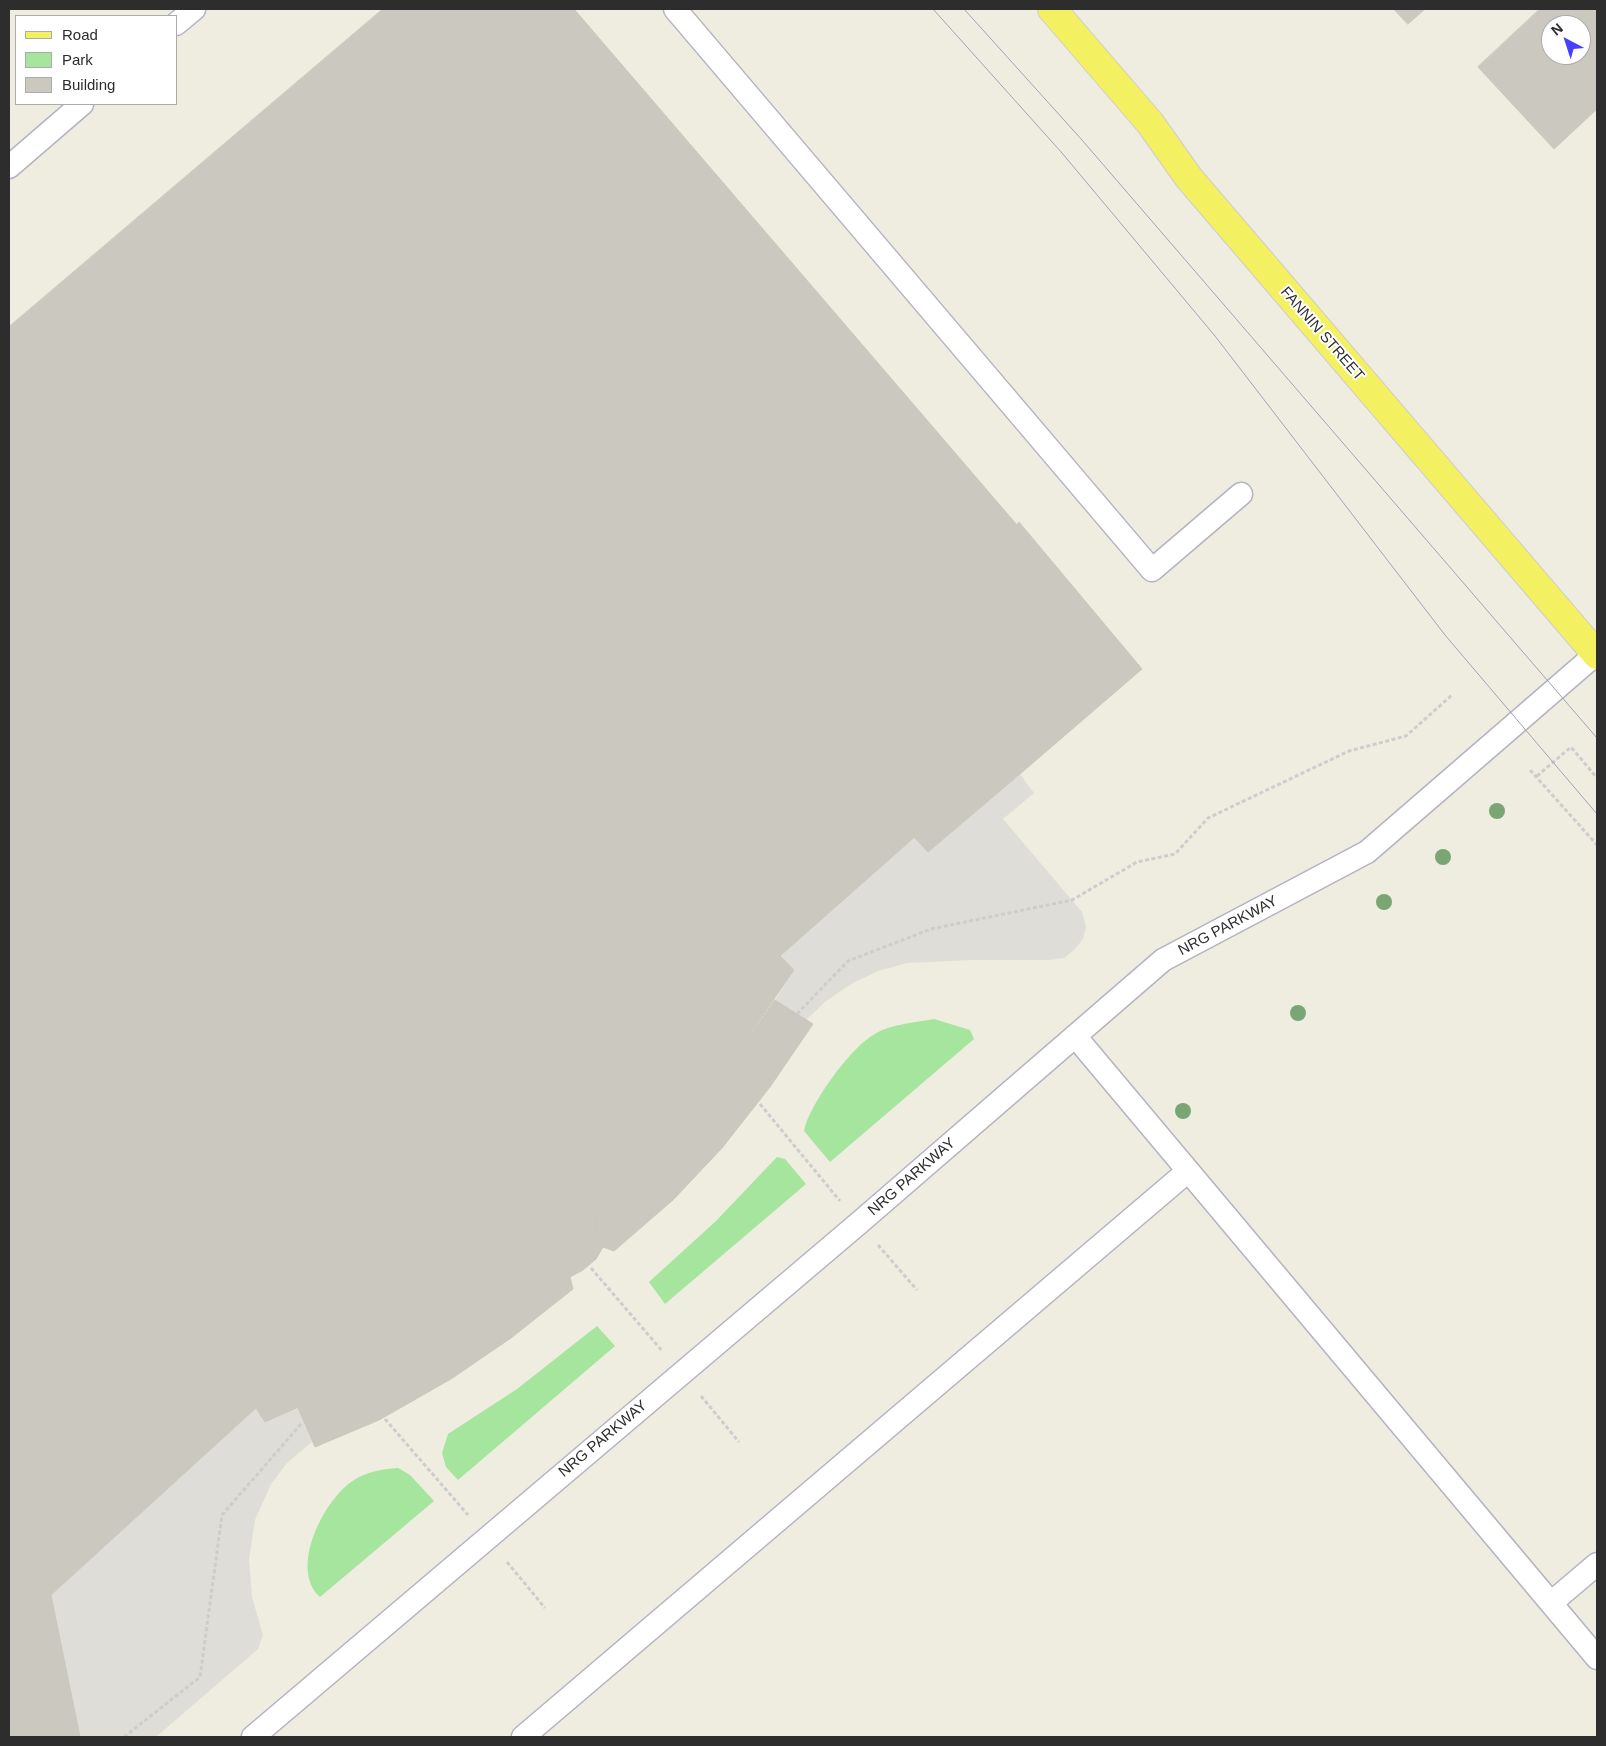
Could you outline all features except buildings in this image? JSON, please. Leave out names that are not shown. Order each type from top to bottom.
[{"type":"main road","name":"FANNIN STREET","points":[[1052,9],[1150,123],[1189,178],[1597,654]]},
{"type":"lane","points":[[178,22],[194,9]]},
{"type":"lane","points":[[675,9],[1152,570],[1241,494]]},
{"type":"lane","points":[[9,167],[81,105]]},
{"type":"lane","name":"NRG PARKWAY","points":[[253,1737],[859,1224],[1163,960],[1367,852],[1597,654]]},
{"type":"lane","points":[[1075,1036],[1597,1658]]},
{"type":"lane","points":[[523,1737],[1188,1171]]},
{"type":"lane","points":[[1551,1603],[1597,1564]]},
{"type":"path","points":[[797,1014],[848,961],[931,929],[1072,900],[1137,862],[1175,854],[1208,818],[1349,751],[1406,736],[1452,695]]},
{"type":"path","points":[[1537,776],[1571,747],[1597,778]]},
{"type":"path","points":[[1530,770],[1597,845]]},
{"type":"path","points":[[124,1737],[200,1677],[222,1515],[301,1424]]},
{"type":"green space","points":[[934,1019],[970,1030],[974,1039],[830,1162],[804,1131],[813,1107],[841,1066],[861,1044],[877,1033],[901,1025]]},
{"type":"green space","points":[[777,1157],[785,1159],[806,1184],[665,1304],[649,1282],[716,1221]]},
{"type":"green space","points":[[597,1326],[615,1346],[458,1480],[446,1467],[442,1453],[448,1434],[517,1389]]},
{"type":"green space","points":[[398,1468],[410,1475],[434,1501],[320,1597],[311,1585],[308,1570],[309,1554],[313,1536],[330,1504],[351,1482],[362,1476],[385,1469]]},
{"type":"shaded area","points":[[1020,774],[1034,793],[1003,819],[1082,912],[1086,927],[1083,939],[1074,950],[1064,958],[1049,960],[972,960],[907,963],[878,971],[851,984],[826,1001],[806,1020],[775,1000],[794,970],[780,956],[914,837],[928,852]]},
{"type":"shaded area","points":[[256,1408],[266,1422],[298,1408],[312,1442],[287,1463],[271,1484],[255,1520],[249,1559],[252,1597],[263,1635],[258,1649],[156,1737],[80,1737],[51,1595]]},
{"type":"tram line","points":[[933,9],[1062,153],[1215,336],[1445,635],[1597,814]]},
{"type":"tram line","points":[[964,9],[1082,140],[1597,738]]}]
